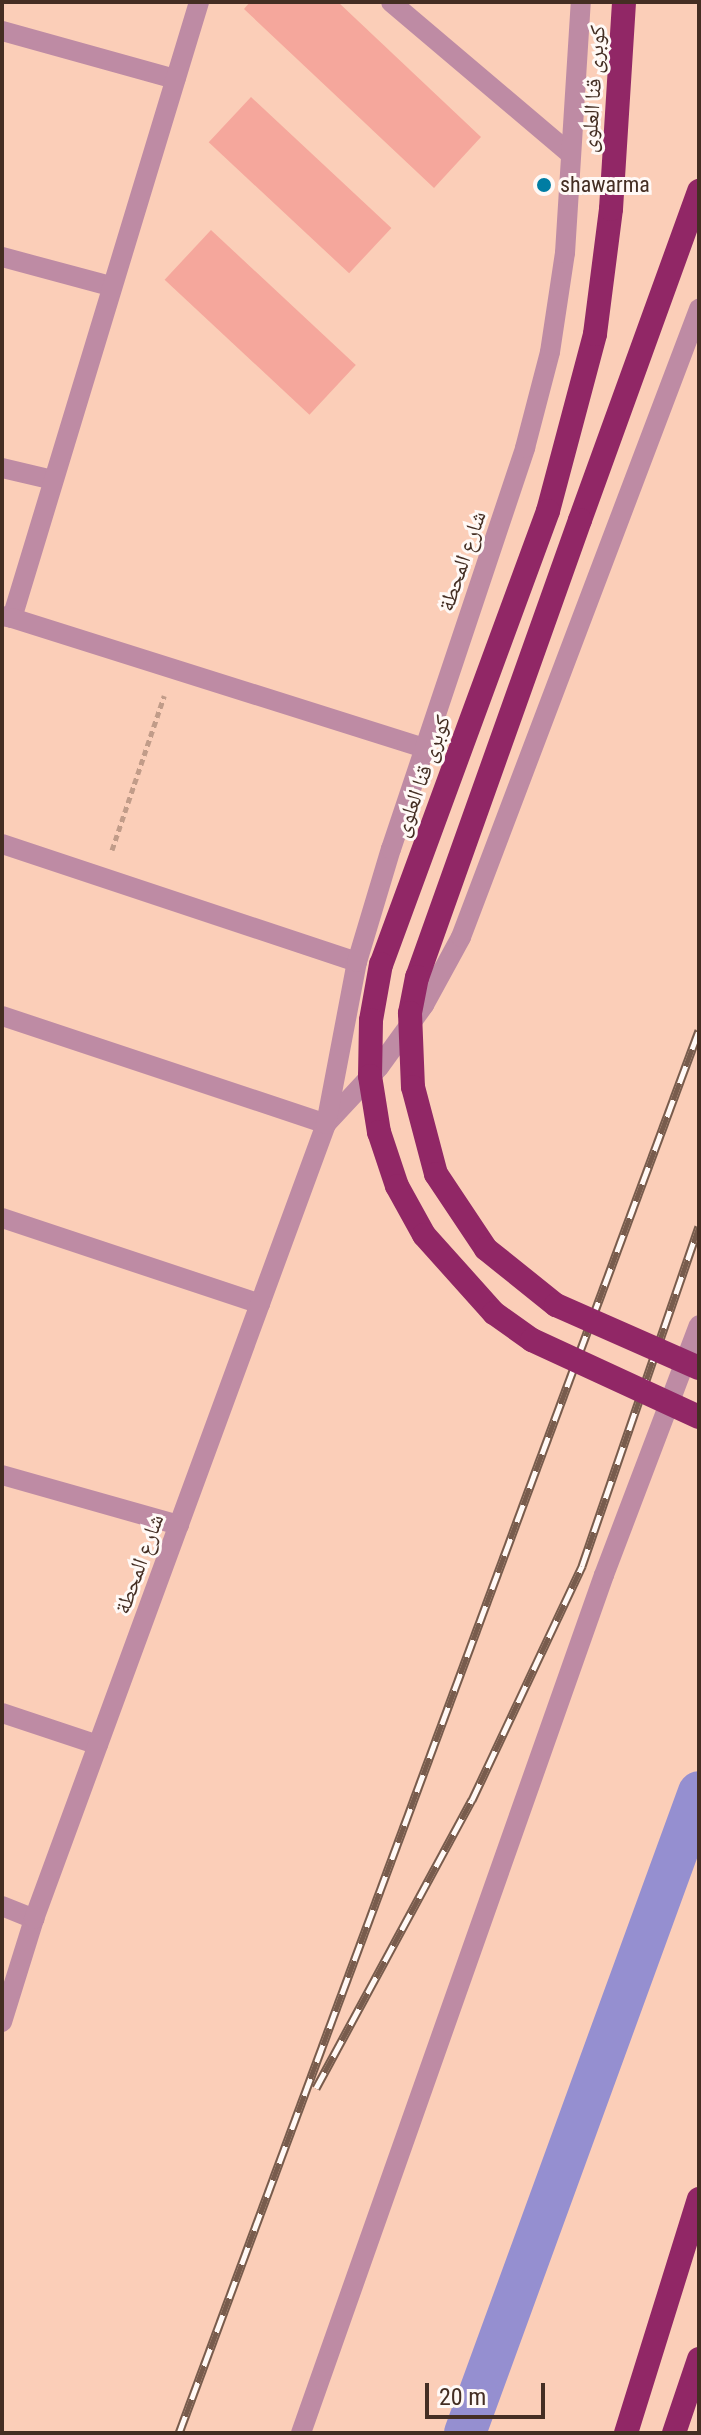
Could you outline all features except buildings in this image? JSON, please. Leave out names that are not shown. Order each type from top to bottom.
[{"type":"highway","name":"كوبرى قنا العلوى","points":[[624,2],[611,209],[595,334],[548,511],[381,964],[371,1020],[370,1076],[379,1132],[397,1186],[424,1235],[494,1313],[532,1340],[699,1417]]},
{"type":"highway","points":[[699,191],[417,977],[410,1013],[413,1087],[436,1174],[486,1249],[556,1305],[699,1368]]},
{"type":"highway","points":[[626,2433],[697,2206]]},
{"type":"highway","points":[[674,2433],[699,2359]]},
{"type":"street","points":[[199,2],[53,480],[7,617],[174,665],[425,748]]},
{"type":"street","points":[[391,2],[570,154]]},
{"type":"street","name":"شارع المحطة","points":[[2,2022],[34,1919],[326,1124],[357,962],[525,448],[550,352],[565,253],[581,2]]},
{"type":"street","points":[[2,31],[175,79]]},
{"type":"street","points":[[2,257],[110,286]]},
{"type":"street","name":"شارع المحطة","points":[[326,1124],[379,1067],[424,1005],[461,937],[699,311]]},
{"type":"street","points":[[2,468],[53,480]]},
{"type":"street","points":[[2,844],[357,962]]},
{"type":"street","points":[[2,1016],[326,1124]]},
{"type":"street","points":[[2,1218],[260,1304]]},
{"type":"street","points":[[301,2433],[593,1605],[699,1325]]},
{"type":"street","points":[[2,1475],[179,1525]]},
{"type":"street","points":[[2,1713],[98,1745]]},
{"type":"street","points":[[2,1906],[34,1919]]},
{"type":"path","points":[[103,878],[174,665]]},
{"type":"waterway","points":[[465,2433],[699,1792]]},
{"type":"railway","points":[[179,2433],[699,1030]]},
{"type":"railway","points":[[316,2088],[472,1800],[582,1566],[699,1227]]},
{"type":"place","name":"shawarma","points":[[544,185]]}]
